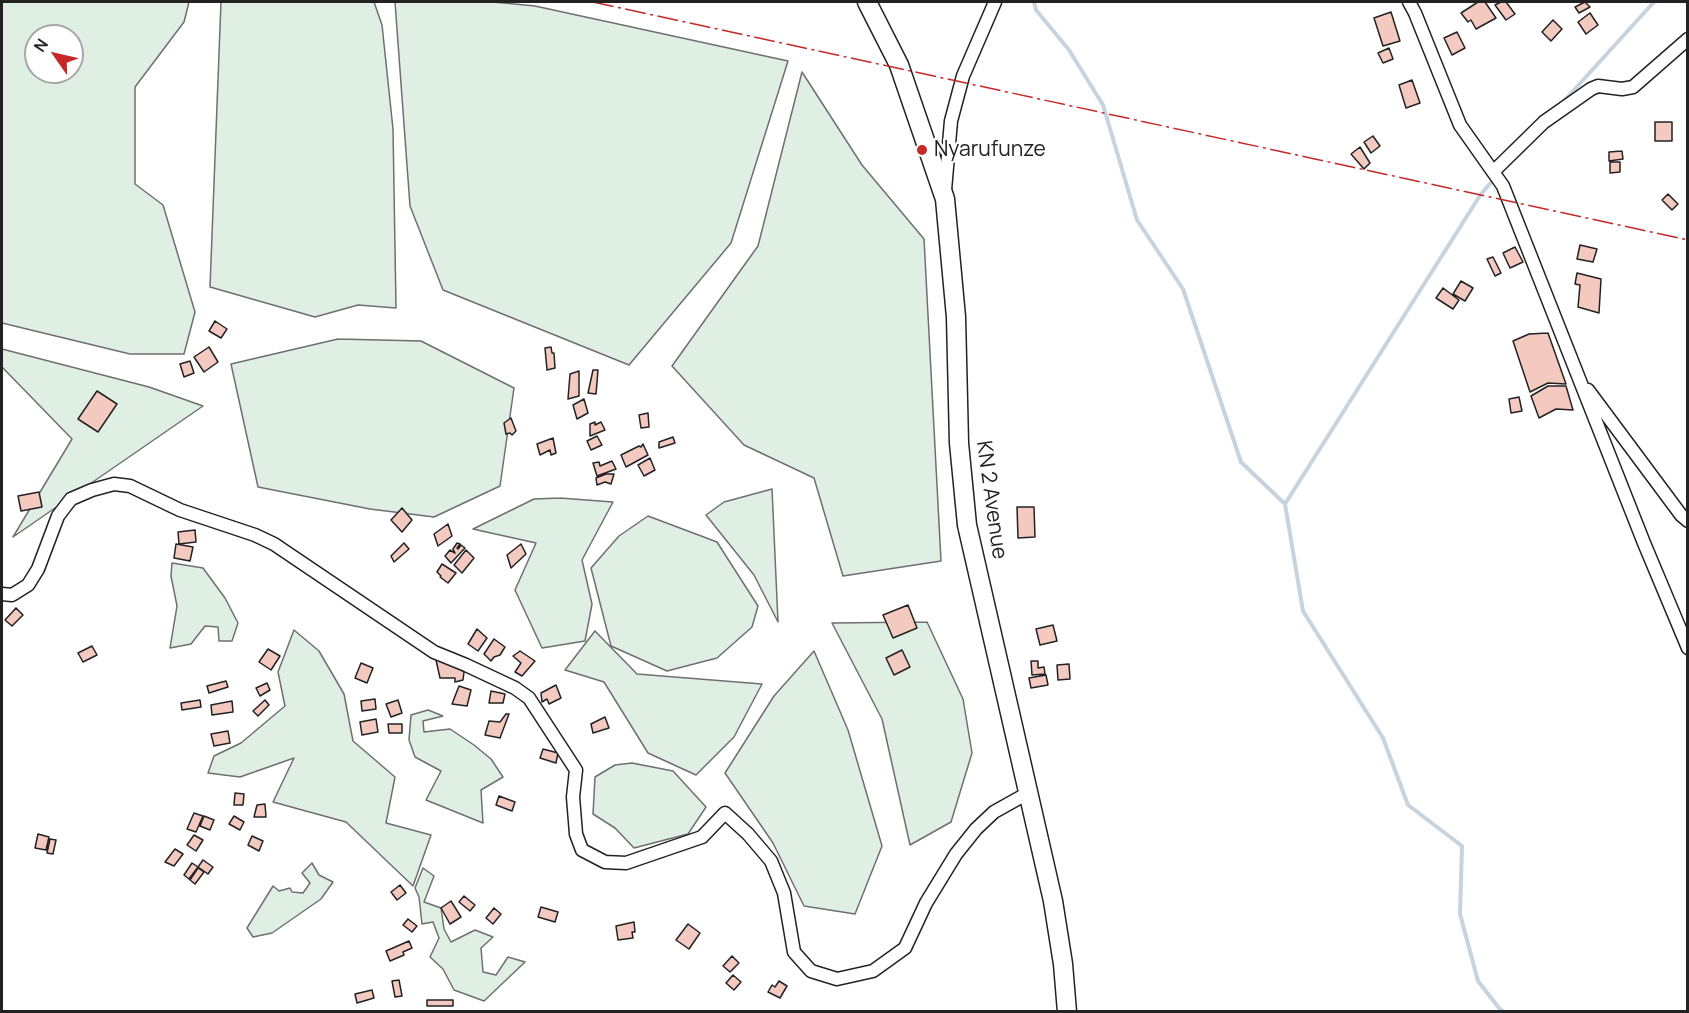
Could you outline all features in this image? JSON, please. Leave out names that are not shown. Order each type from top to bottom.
[{"type":"main road","name":"KN 2 Avenue","points":[[867,2],[899,65],[945,200],[956,317],[960,443],[968,525],[1053,901],[1063,964],[1067,1011]]},
{"type":"street","points":[[945,200],[951,121],[963,76],[995,2]]},
{"type":"street","points":[[1408,2],[1415,13],[1460,126],[1503,186],[1688,648]]},
{"type":"street","points":[[1493,171],[1544,122],[1591,89],[1598,86],[1622,89],[1633,87],[1688,39]]},
{"type":"street","points":[[1578,377],[1681,515],[1688,521]]},
{"type":"street","points":[[2,594],[12,595],[28,585],[38,569],[58,516],[71,499],[114,484],[130,486],[180,510],[255,535],[274,544],[434,652],[515,688],[529,698],[576,770],[573,797],[576,834],[582,850],[605,862],[626,863],[702,837],[725,813],[748,834],[771,861],[783,893],[794,952],[811,971],[837,979],[873,971],[904,948],[926,903],[956,854],[994,812],[1028,793]]},
{"type":"green space","points":[[2,2],[189,2],[184,22],[135,87],[135,184],[163,205],[195,312],[184,354],[130,354],[2,323]]},
{"type":"green space","points":[[221,2],[374,2],[382,25],[393,129],[396,308],[358,305],[315,317],[210,287]]},
{"type":"green space","points":[[395,2],[493,2],[535,6],[788,61],[731,243],[629,365],[443,290],[410,206]]},
{"type":"green space","points":[[802,72],[862,165],[924,239],[941,561],[843,576],[814,478],[744,445],[672,366],[758,246]]},
{"type":"green space","points":[[338,339],[421,341],[514,388],[500,486],[434,517],[370,509],[258,487],[231,364]]},
{"type":"green space","points":[[2,349],[149,387],[203,406],[13,537],[72,439],[2,367]]},
{"type":"green space","points":[[772,489],[778,622],[754,575],[706,515],[724,502]]},
{"type":"green space","points":[[560,498],[613,502],[582,560],[592,604],[585,641],[542,648],[515,590],[536,543],[473,529],[534,499]]},
{"type":"green space","points":[[648,516],[717,542],[758,606],[752,627],[717,658],[667,671],[611,646],[591,568],[619,536]]},
{"type":"green space","points":[[172,563],[203,568],[225,598],[238,623],[232,641],[219,641],[218,627],[205,626],[191,644],[170,648],[177,606],[171,576]]},
{"type":"green space","points":[[927,622],[963,699],[972,753],[951,822],[910,845],[882,719],[832,623]]},
{"type":"green space","points":[[294,630],[319,651],[344,694],[353,741],[395,777],[386,823],[431,835],[413,886],[346,822],[273,802],[294,758],[240,777],[208,773],[214,756],[241,743],[285,706],[278,672]]},
{"type":"green space","points":[[595,631],[637,674],[762,684],[734,737],[696,775],[648,753],[604,682],[565,670]]},
{"type":"green space","points":[[814,651],[848,730],[882,846],[855,914],[804,906],[773,843],[725,773],[774,696]]},
{"type":"green space","points":[[428,710],[443,716],[423,721],[424,732],[450,729],[491,759],[503,777],[481,790],[483,823],[426,800],[441,771],[415,757],[409,740],[411,715]]},
{"type":"green space","points":[[632,763],[673,771],[706,807],[688,834],[634,848],[615,828],[593,814],[595,777],[615,765]]},
{"type":"green space","points":[[312,863],[319,875],[333,882],[321,899],[272,933],[253,937],[247,928],[273,886],[279,891],[290,888],[292,892],[303,893],[310,883],[302,873]]},
{"type":"green space","points":[[423,868],[434,876],[424,902],[441,908],[444,929],[451,942],[475,930],[493,937],[481,948],[483,972],[496,975],[508,957],[525,962],[484,1001],[454,990],[443,969],[430,957],[439,938],[433,922],[422,924],[419,897],[415,888]]},
{"type":"building","points":[[1478,2],[1485,2],[1496,18],[1476,29],[1471,20],[1468,22],[1461,13]]},
{"type":"building","points":[[1506,2],[1515,14],[1506,20],[1495,5]]},
{"type":"building","points":[[1585,2],[1590,7],[1579,13],[1575,7]]},
{"type":"building","points":[[1391,12],[1400,41],[1383,46],[1374,18]]},
{"type":"building","points":[[1590,13],[1598,25],[1586,34],[1578,22]]},
{"type":"building","points":[[1553,20],[1562,29],[1551,41],[1542,32]]},
{"type":"building","points":[[1457,32],[1465,48],[1452,55],[1444,38]]},
{"type":"building","points":[[1389,48],[1393,59],[1383,63],[1378,53]]},
{"type":"building","points":[[1412,80],[1420,103],[1406,108],[1399,85]]},
{"type":"building","points":[[1655,122],[1672,122],[1672,141],[1655,141]]},
{"type":"building","points":[[1373,136],[1380,146],[1371,153],[1364,142]]},
{"type":"building","points":[[1360,147],[1370,163],[1364,169],[1351,154]]},
{"type":"building","points":[[1622,151],[1623,159],[1609,161],[1609,152]]},
{"type":"building","points":[[1610,162],[1620,162],[1620,172],[1610,173]]},
{"type":"building","points":[[1668,194],[1678,204],[1672,210],[1662,200]]},
{"type":"building","points":[[1580,245],[1597,249],[1593,262],[1577,259]]},
{"type":"building","points":[[1515,247],[1523,262],[1510,268],[1503,253]]},
{"type":"building","points":[[1493,257],[1501,273],[1495,276],[1487,259]]},
{"type":"building","points":[[1577,273],[1601,279],[1599,313],[1578,307],[1580,285],[1575,284]]},
{"type":"building","points":[[1461,281],[1473,288],[1465,301],[1453,294]]},
{"type":"building","points":[[1443,288],[1459,300],[1453,309],[1436,298]]},
{"type":"building","points":[[215,321],[227,329],[221,338],[209,331]]},
{"type":"building","points":[[1548,333],[1566,384],[1548,383],[1530,392],[1513,341],[1529,334]]},
{"type":"building","points":[[209,347],[218,362],[204,372],[194,357]]},
{"type":"building","points":[[551,347],[554,353],[555,368],[547,370],[545,348]]},
{"type":"building","points":[[190,361],[194,373],[184,377],[180,364]]},
{"type":"building","points":[[593,370],[598,370],[596,394],[588,393]]},
{"type":"building","points":[[579,371],[579,396],[568,399],[570,374]]},
{"type":"building","points":[[1548,386],[1566,386],[1573,410],[1556,409],[1539,418],[1531,396]]},
{"type":"building","points":[[97,391],[117,404],[98,432],[78,419]]},
{"type":"building","points":[[1519,397],[1522,411],[1511,413],[1509,399]]},
{"type":"building","points":[[584,399],[588,413],[577,419],[573,405]]},
{"type":"building","points":[[648,413],[649,427],[641,428],[639,415]]},
{"type":"building","points":[[511,418],[516,431],[512,435],[506,434],[504,423]]},
{"type":"building","points":[[595,422],[595,425],[601,422],[605,430],[590,436],[590,424]]},
{"type":"building","points":[[597,436],[602,445],[591,450],[587,441]]},
{"type":"building","points":[[673,437],[675,443],[659,448],[659,442]]},
{"type":"building","points":[[553,438],[556,453],[551,455],[550,450],[540,455],[537,444]]},
{"type":"building","points":[[643,444],[648,455],[626,467],[621,455]]},
{"type":"building","points":[[650,458],[655,470],[644,476],[638,465]]},
{"type":"building","points":[[612,461],[616,469],[597,476],[593,463],[599,462],[600,466]]},
{"type":"building","points":[[614,474],[611,484],[605,482],[597,485],[596,478]]},
{"type":"building","points":[[39,492],[42,507],[21,511],[18,496]]},
{"type":"building","points":[[1017,507],[1034,507],[1035,537],[1018,538]]},
{"type":"building","points":[[402,508],[412,520],[402,532],[391,520]]},
{"type":"building","points":[[448,524],[452,536],[438,546],[434,534]]},
{"type":"building","points":[[195,530],[196,542],[179,544],[178,532]]},
{"type":"building","points":[[404,543],[409,549],[394,562],[391,556]]},
{"type":"building","points":[[457,543],[460,544],[458,549],[461,545],[465,548],[451,563],[445,556],[450,550],[455,553],[453,549]]},
{"type":"building","points":[[176,544],[193,547],[190,561],[174,558]]},
{"type":"building","points":[[521,544],[526,554],[511,568],[507,555]]},
{"type":"building","points":[[466,550],[474,558],[462,573],[454,565]]},
{"type":"building","points":[[442,564],[456,573],[448,583],[437,572]]},
{"type":"building","points":[[908,605],[917,628],[893,638],[883,615]]},
{"type":"building","points":[[16,608],[23,615],[12,626],[5,620]]},
{"type":"building","points":[[1053,625],[1057,641],[1040,645],[1036,629]]},
{"type":"building","points":[[477,629],[487,638],[478,651],[468,644]]},
{"type":"building","points":[[494,639],[505,647],[500,655],[491,661],[484,654]]},
{"type":"building","points":[[92,646],[97,655],[83,662],[78,653]]},
{"type":"building","points":[[268,649],[280,656],[271,670],[259,662]]},
{"type":"building","points":[[902,650],[910,667],[894,675],[886,658]]},
{"type":"building","points":[[520,651],[535,661],[522,676],[515,672],[521,663],[513,656]]},
{"type":"building","points":[[436,660],[450,662],[464,672],[463,680],[455,682],[455,678],[440,678]]},
{"type":"building","points":[[1031,661],[1038,661],[1038,668],[1044,667],[1045,674],[1032,675]]},
{"type":"building","points":[[361,663],[373,668],[367,683],[355,678]]},
{"type":"building","points":[[1069,664],[1070,679],[1058,680],[1057,665]]},
{"type":"building","points":[[1046,675],[1048,685],[1031,688],[1029,678]]},
{"type":"building","points":[[226,681],[228,687],[209,693],[207,686]]},
{"type":"building","points":[[267,683],[270,690],[260,696],[256,688]]},
{"type":"building","points":[[556,685],[561,698],[549,704],[547,699],[542,702],[541,693]]},
{"type":"building","points":[[459,686],[471,690],[467,706],[452,704]]},
{"type":"building","points":[[491,691],[505,694],[503,703],[489,703]]},
{"type":"building","points":[[375,699],[376,709],[362,711],[361,701]]},
{"type":"building","points":[[200,700],[201,707],[182,710],[181,703]]},
{"type":"building","points":[[265,700],[269,705],[258,716],[253,711]]},
{"type":"building","points":[[398,700],[402,713],[391,717],[386,704]]},
{"type":"building","points":[[232,701],[233,712],[212,715],[211,705]]},
{"type":"building","points":[[506,714],[509,714],[500,738],[485,735],[489,721],[500,722]]},
{"type":"building","points":[[605,717],[609,728],[593,733],[591,724]]},
{"type":"building","points":[[376,719],[378,732],[362,735],[360,722]]},
{"type":"building","points":[[388,724],[402,724],[402,733],[389,733]]},
{"type":"building","points":[[228,731],[230,743],[214,746],[211,734]]},
{"type":"building","points":[[543,749],[558,753],[556,763],[540,758]]},
{"type":"building","points":[[235,793],[244,794],[243,805],[234,805]]},
{"type":"building","points":[[499,796],[515,802],[512,811],[496,805]]},
{"type":"building","points":[[265,804],[266,817],[254,817],[257,805]]},
{"type":"building","points":[[194,813],[203,816],[196,832],[187,829]]},
{"type":"building","points":[[204,816],[214,820],[210,830],[200,826]]},
{"type":"building","points":[[234,816],[244,822],[240,830],[229,824]]},
{"type":"building","points":[[38,834],[49,837],[46,850],[35,848]]},
{"type":"building","points":[[194,835],[203,840],[196,851],[187,845]]},
{"type":"building","points":[[252,836],[263,841],[259,851],[248,845]]},
{"type":"building","points":[[50,839],[56,840],[53,854],[47,853]]},
{"type":"building","points":[[175,849],[183,854],[174,866],[165,862]]},
{"type":"building","points":[[203,860],[213,867],[208,874],[198,867]]},
{"type":"building","points":[[192,863],[198,867],[189,879],[184,875]]},
{"type":"building","points":[[198,868],[204,872],[195,884],[190,880]]},
{"type":"building","points":[[400,885],[406,893],[397,900],[391,892]]},
{"type":"building","points":[[464,896],[475,905],[470,911],[459,902]]},
{"type":"building","points":[[451,901],[461,917],[450,924],[441,908]]},
{"type":"building","points":[[541,907],[558,912],[555,922],[538,917]]},
{"type":"building","points":[[494,908],[501,914],[493,924],[486,918]]},
{"type":"building","points":[[408,919],[417,926],[412,932],[403,925]]},
{"type":"building","points":[[634,922],[633,938],[618,940],[616,926]]},
{"type":"building","points":[[688,924],[700,933],[689,949],[676,940]]},
{"type":"building","points":[[409,941],[412,948],[403,952],[404,955],[390,961],[386,951]]},
{"type":"building","points":[[732,956],[739,963],[730,972],[723,966]]},
{"type":"building","points":[[733,975],[741,982],[734,990],[726,983]]},
{"type":"building","points":[[399,980],[402,996],[395,997],[392,981]]},
{"type":"building","points":[[779,981],[787,986],[780,998],[768,992],[772,985],[775,987]]},
{"type":"building","points":[[372,990],[374,998],[357,1003],[355,994]]},
{"type":"building","points":[[427,1000],[453,1000],[453,1006],[427,1006]]},
{"type":"waterway","points":[[1034,2],[1036,10],[1069,50],[1103,105],[1137,220],[1183,289],[1241,462],[1285,504]]},
{"type":"waterway","points":[[1564,101],[1654,2]]},
{"type":"waterway","points":[[1495,178],[1481,194],[1285,504],[1303,611],[1383,738],[1408,805],[1462,846],[1460,914],[1478,981],[1504,1012]]},
{"type":"power","points":[[593,2],[1688,240]]},
{"type":"place","name":"Nyarufunze","points":[[922,150]]}]
